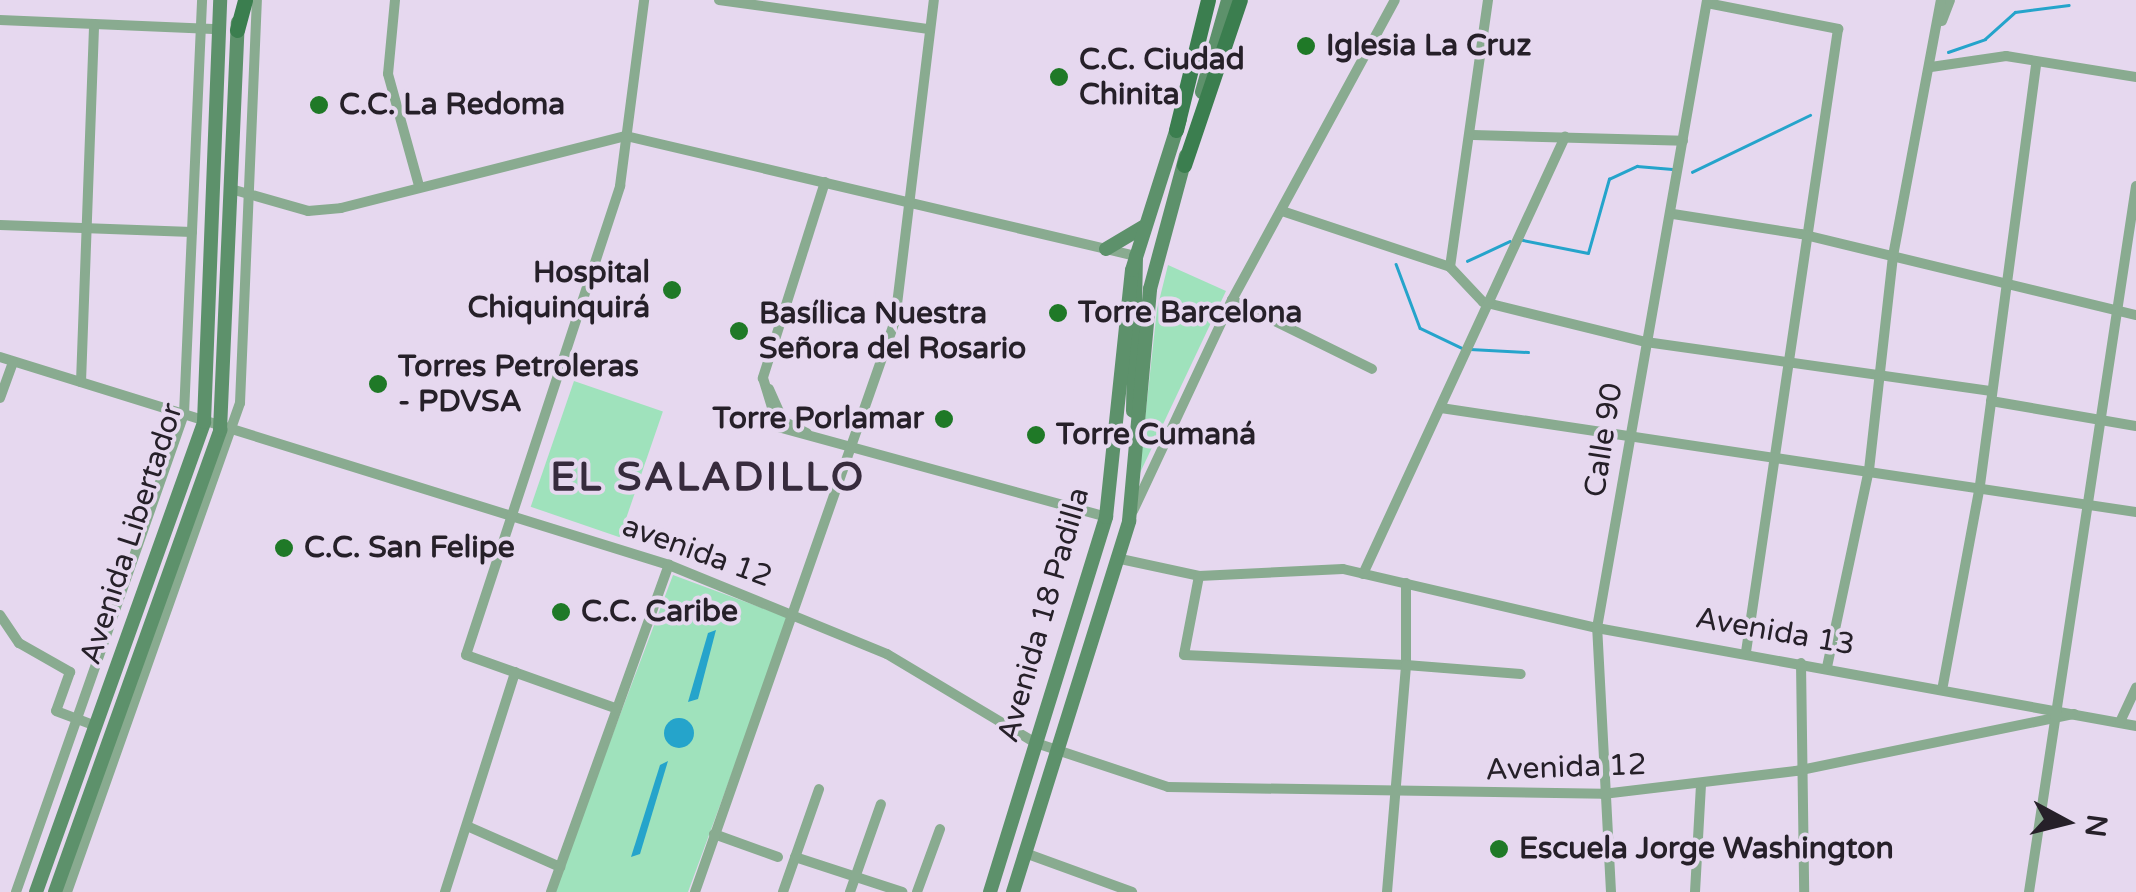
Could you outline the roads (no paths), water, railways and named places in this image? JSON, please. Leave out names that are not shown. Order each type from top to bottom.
[{"type":"main road","points":[[237,30],[242,0]]},
{"type":"main road","points":[[1176,130],[1211,0]]},
{"type":"main road","points":[[1184,166],[1240,0]]},
{"type":"street","points":[[16,892],[184,414],[202,0]]},
{"type":"street","name":"Avenida Libertador","points":[[36,892],[204,422],[220,0]]},
{"type":"street","points":[[67,892],[226,432],[248,195],[258,0]]},
{"type":"street","points":[[395,0],[388,74],[419,186]]},
{"type":"street","points":[[615,708],[466,655],[620,186],[644,0]]},
{"type":"street","points":[[719,0],[929,29]]},
{"type":"street","points":[[695,892],[894,321],[934,0]]},
{"type":"street","name":"Avenida 18 Padilla","points":[[1013,892],[1129,521],[1150,288],[1184,166],[1214,25],[1211,0]]},
{"type":"street","name":"Avenida 18 Padilla","points":[[990,892],[1106,517],[1136,256],[1176,130],[1214,25],[1228,0]]},
{"type":"street","points":[[1129,521],[1232,300],[1395,0]]},
{"type":"street","points":[[1450,267],[1473,135],[1488,0]]},
{"type":"street","points":[[1827,667],[1869,470],[1893,256],[1941,0]]},
{"type":"street","points":[[1936,36],[1950,0]]},
{"type":"street","points":[[1707,2],[1838,29],[1802,234],[1746,652]]},
{"type":"street","name":"Calle 90","points":[[1611,892],[1603,794],[1598,628],[1707,2]]},
{"type":"street","points":[[0,20],[219,29]]},
{"type":"street","points":[[81,382],[94,24]]},
{"type":"street","name":"Avenida Libertador","points":[[54,892],[226,432],[237,30]]},
{"type":"street","points":[[1931,67],[1984,57],[2136,77]]},
{"type":"street","points":[[1943,685],[1980,485],[2036,64]]},
{"type":"street","points":[[1473,135],[1683,142]]},
{"type":"street","points":[[231,189],[308,211],[626,136],[1136,256],[1130,378],[1137,427]]},
{"type":"street","points":[[1363,574],[1442,408],[1483,302],[1565,136]]},
{"type":"street","points":[[825,182],[762,397],[778,427],[849,452],[1106,517]]},
{"type":"street","points":[[2029,892],[2048,726],[2136,186]]},
{"type":"street","points":[[1282,211],[1450,267],[1483,302],[1646,342],[1878,375],[2136,426]]},
{"type":"street","points":[[1673,214],[1802,234],[2136,316]]},
{"type":"street","points":[[1106,249],[1147,222]]},
{"type":"street","points":[[0,224],[192,232]]},
{"type":"street","points":[[1232,300],[1372,369]]},
{"type":"street","name":"avenida 12","points":[[0,357],[184,414],[226,432],[668,565],[887,654],[1057,752]]},
{"type":"street","points":[[0,398],[13,362]]},
{"type":"street","points":[[1442,408],[1769,461],[1980,485],[2136,512]]},
{"type":"street","points":[[1116,558],[1198,576],[1363,574],[1406,583],[1406,665],[1387,892]]},
{"type":"street","points":[[551,892],[668,565]]},
{"type":"street","points":[[1198,576],[1184,655],[1521,674]]},
{"type":"street","name":"Avenida 13","points":[[1406,583],[1598,628],[1943,685],[2136,726]]},
{"type":"street","points":[[0,615],[19,643],[70,672],[56,711],[96,726]]},
{"type":"street","points":[[1801,663],[1796,771],[1804,892]]},
{"type":"street","points":[[445,892],[515,672]]},
{"type":"street","points":[[2120,722],[2136,687]]},
{"type":"street","name":"Avenida 12","points":[[1057,752],[1168,787],[1395,797],[1603,794],[1702,786],[1796,771],[2048,726],[2074,714]]},
{"type":"street","points":[[1696,892],[1702,786]]},
{"type":"street","points":[[783,892],[819,789]]},
{"type":"street","points":[[850,892],[880,804]]},
{"type":"street","points":[[467,826],[560,867]]},
{"type":"street","points":[[917,892],[940,828]]},
{"type":"street","points":[[714,834],[778,856]]},
{"type":"street","points":[[1025,852],[1124,891]]},
{"type":"street","points":[[795,858],[902,892]]},
{"type":"water","points":[[716,630],[698,699],[688,702],[708,633]]},
{"type":"water","points":[[679,718],[690,722],[694,733],[690,744],[679,748],[668,744],[664,733],[668,722]]},
{"type":"water","points":[[668,761],[640,854],[631,857],[660,765]]},
{"type":"waterway","points":[[1948,52],[1985,39],[2015,12],[2069,5]]},
{"type":"waterway","points":[[1692,172],[1810,115]]},
{"type":"waterway","points":[[1523,240],[1588,253],[1609,179],[1637,166],[1672,169]]},
{"type":"waterway","points":[[1467,261],[1510,241]]},
{"type":"waterway","points":[[1396,264],[1420,328],[1462,348]]},
{"type":"waterway","points":[[1470,349],[1528,352]]},
{"type":"place","name":"Iglesia La Cruz","points":[[1306,46]]},
{"type":"place","name":"C.C. Ciudad Chinita","points":[[1059,77]]},
{"type":"place","name":"C.C. La Redoma","points":[[319,105]]},
{"type":"place","name":"Hospital Chiquinquirá","points":[[672,290]]},
{"type":"place","name":"Torre Barcelona","points":[[1058,313]]},
{"type":"place","name":"Basílica Nuestra Señora del Rosario","points":[[739,331]]},
{"type":"place","name":"Torres Petroleras - PDVSA","points":[[378,384]]},
{"type":"place","name":"Torre Porlamar","points":[[944,419]]},
{"type":"place","name":"Torre Cumaná","points":[[1036,435]]},
{"type":"place","name":"C.C. San Felipe","points":[[284,548]]},
{"type":"place","name":"C.C. Caribe","points":[[561,612]]},
{"type":"place","name":"Escuela Jorge Washington","points":[[1499,849]]},
{"type":"district","name":"EL SALADILLO","points":[[708,477]]}]
